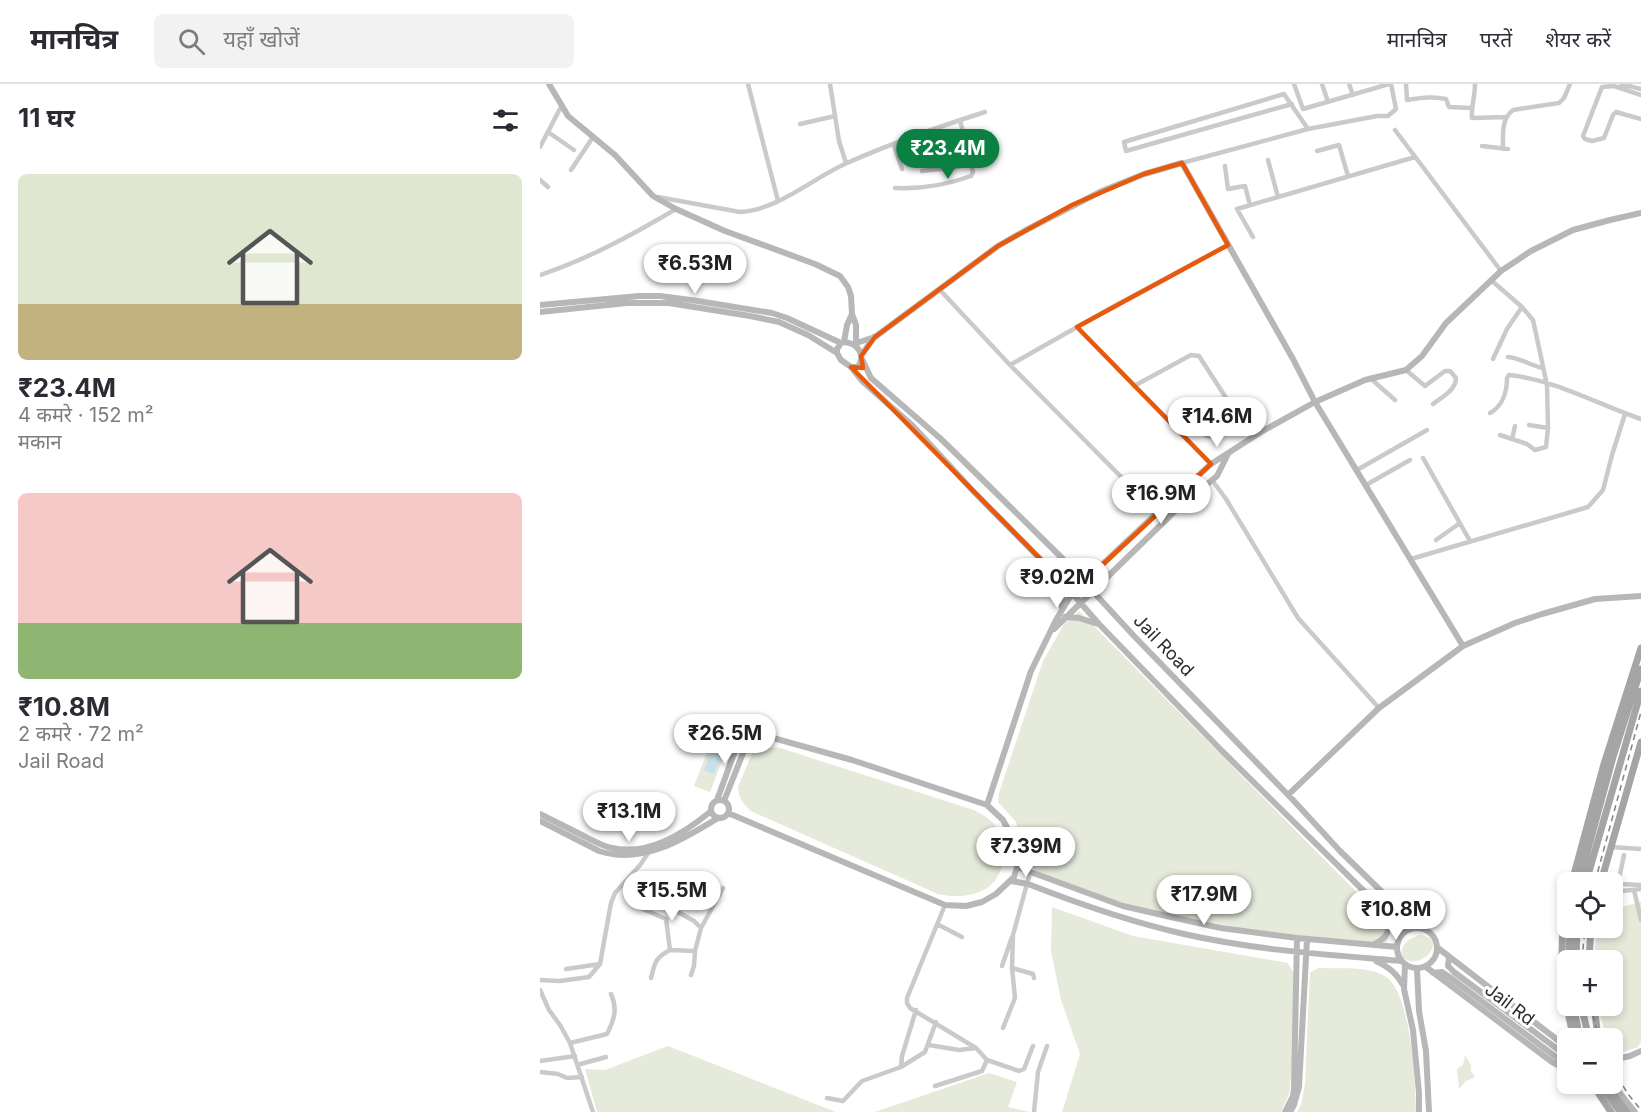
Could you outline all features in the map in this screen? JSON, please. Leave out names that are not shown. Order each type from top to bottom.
[{"type":"main road","points":[[1575,872],[1604,764],[1641,648]]},
{"type":"main road","points":[[1582,872],[1610,766],[1641,669]]},
{"type":"main road","points":[[1589,872],[1641,691]]},
{"type":"main road","points":[[1604,872],[1638,766],[1641,742]]},
{"type":"main road","points":[[1562,938],[1566,1005],[1572,1028]]},
{"type":"main road","points":[[1599,1094],[1611,1112]]},
{"type":"main road","points":[[1607,1094],[1620,1112]]},
{"type":"main road","points":[[1612,1094],[1627,1112]]},
{"type":"street","points":[[549,84],[568,116],[615,155],[653,196],[725,231],[815,264],[840,276],[848,286],[851,296],[852,314],[856,325],[855,344],[861,357]]},
{"type":"street","points":[[748,84],[778,201]]},
{"type":"street","points":[[830,84],[839,141],[846,163]]},
{"type":"street","points":[[540,305],[660,296],[772,313],[842,342],[855,344],[875,337],[998,246],[1072,205],[1144,174],[1308,129],[1388,116],[1396,110],[1390,84],[1374,86],[1353,95],[1303,109],[1294,84]]},
{"type":"street","points":[[1322,84],[1328,102]]},
{"type":"street","points":[[1349,84],[1353,95]]},
{"type":"street","points":[[1406,84],[1407,100],[1437,97],[1446,99],[1449,107],[1471,108]]},
{"type":"street","points":[[1476,84],[1471,108],[1472,118],[1506,117]]},
{"type":"street","points":[[1482,146],[1505,149],[1506,117],[1513,110],[1559,103],[1564,98],[1570,84]]},
{"type":"street","points":[[1621,84],[1641,89]]},
{"type":"street","points":[[1641,95],[1614,86],[1602,87],[1584,136],[1585,139],[1592,141],[1604,138],[1616,112],[1641,119]]},
{"type":"street","points":[[1292,104],[1126,151],[1124,142],[1284,94],[1292,104],[1308,129]]},
{"type":"street","points":[[540,147],[562,105]]},
{"type":"street","points":[[653,196],[740,212],[753,212],[778,201],[846,163],[935,128],[984,112]]},
{"type":"street","points":[[800,124],[835,116]]},
{"type":"street","points":[[895,188],[910,189],[930,186],[972,175],[960,120]]},
{"type":"street","points":[[1395,130],[1501,270]]},
{"type":"street","points":[[548,132],[574,150]]},
{"type":"street","points":[[571,170],[593,137]]},
{"type":"street","points":[[894,144],[902,169]]},
{"type":"street","points":[[1317,150],[1339,145],[1348,176]]},
{"type":"street","points":[[1253,237],[1237,209],[1415,157]]},
{"type":"street","points":[[1268,160],[1278,197]]},
{"type":"street","points":[[1182,163],[1315,402],[1463,646]]},
{"type":"street","points":[[922,171],[971,164]]},
{"type":"street","points":[[1225,166],[1228,189],[1245,186],[1250,205]]},
{"type":"street","points":[[540,180],[548,187]]},
{"type":"street","points":[[540,274],[570,265],[632,235],[676,209]]},
{"type":"street","points":[[987,805],[1031,671],[1049,633],[1073,592],[1211,464],[1315,402],[1370,378],[1406,370],[1422,356],[1446,323],[1501,270],[1531,251],[1573,230],[1641,213]]},
{"type":"street","points":[[1010,364],[1228,245]]},
{"type":"street","points":[[1491,280],[1522,307],[1533,320],[1546,382],[1548,428],[1546,447],[1536,450],[1527,444],[1500,435]]},
{"type":"street","points":[[940,290],[1157,513]]},
{"type":"street","points":[[540,312],[627,303],[669,303],[772,320],[804,333],[837,353],[841,360],[850,367],[858,367],[861,357],[875,337]]},
{"type":"street","points":[[1493,359],[1507,329],[1522,307]]},
{"type":"street","points":[[837,353],[852,314]]},
{"type":"street","points":[[1077,327],[1211,464]]},
{"type":"street","points":[[1134,386],[1195,354],[1199,356],[1252,438]]},
{"type":"street","name":"Jail Road","points":[[861,357],[871,378],[959,456],[1065,562],[1158,662],[1419,928]]},
{"type":"street","points":[[1508,357],[1543,368]]},
{"type":"street","name":"Jail Road","points":[[850,367],[862,381],[913,426],[974,492],[1073,592],[1099,624],[1389,918],[1402,934]]},
{"type":"street","points":[[1406,370],[1425,386],[1445,371],[1450,371],[1456,378],[1456,384],[1450,391],[1433,404]]},
{"type":"street","points":[[1490,413],[1498,408],[1506,391],[1508,376],[1546,382],[1641,419]]},
{"type":"street","points":[[1370,378],[1395,400]]},
{"type":"street","points":[[1411,559],[1588,507],[1603,490],[1625,414]]},
{"type":"street","points":[[1181,434],[1192,428],[1207,436],[1215,437],[1241,422]]},
{"type":"street","points":[[1528,425],[1548,428]]},
{"type":"street","points":[[1512,439],[1515,426]]},
{"type":"street","points":[[1357,470],[1428,430]]},
{"type":"street","points":[[1049,633],[1176,510],[1220,472],[1228,454]]},
{"type":"street","points":[[1423,458],[1470,541]]},
{"type":"street","points":[[1366,485],[1410,460]]},
{"type":"street","points":[[1212,480],[1226,499],[1298,618],[1379,708]]},
{"type":"street","points":[[1436,540],[1460,524]]},
{"type":"street","points":[[1065,562],[1081,568],[1099,568]]},
{"type":"street","points":[[1057,576],[1062,591],[1062,610]]},
{"type":"street","points":[[1288,795],[1379,708],[1463,646],[1515,623],[1595,599],[1641,596]]},
{"type":"street","points":[[1065,617],[1079,618],[1099,624]]},
{"type":"street","points":[[720,800],[743,724],[754,720],[759,724],[759,734],[755,738],[744,736],[742,732]]},
{"type":"street","points":[[728,813],[945,905],[966,906],[982,902],[1011,881],[1017,867],[1012,837],[1003,820],[987,805],[852,760],[759,734]]},
{"type":"street","points":[[718,818],[711,812],[711,804],[720,800],[749,738]]},
{"type":"street","points":[[540,821],[593,848],[609,854],[630,855],[649,852],[681,840],[718,818],[726,816],[729,806],[720,800]]},
{"type":"street","points":[[540,814],[608,847],[629,849],[653,845],[671,838],[711,812]]},
{"type":"street","points":[[1611,847],[1641,849]]},
{"type":"street","points":[[540,980],[560,981],[589,977],[600,964],[611,903],[615,893],[625,884],[649,852]]},
{"type":"street","points":[[1624,855],[1618,884],[1641,887]]},
{"type":"street","points":[[1017,867],[1124,906],[1221,928],[1397,947]]},
{"type":"street","points":[[1002,966],[1030,873]]},
{"type":"street","points":[[1011,881],[1028,884],[1134,921],[1175,932],[1226,942],[1403,963],[1417,969],[1426,967],[1435,960],[1438,948],[1432,934],[1419,928],[1408,930],[1402,934],[1397,947],[1397,953],[1403,963],[1404,989],[1413,1030],[1419,1112]]},
{"type":"street","points":[[625,884],[694,921],[701,928]]},
{"type":"street","points":[[1623,891],[1641,887]]},
{"type":"street","points":[[691,975],[701,928],[723,888]]},
{"type":"street","points":[[1634,890],[1641,920]]},
{"type":"street","points":[[945,905],[907,998],[910,1008],[976,1048],[987,1060],[1022,1071],[1033,1046]]},
{"type":"street","points":[[634,906],[666,919],[670,950]]},
{"type":"street","points":[[1373,945],[1385,937],[1389,930],[1389,918]]},
{"type":"street","points":[[937,924],[962,937]]},
{"type":"street","points":[[1004,1028],[1014,998],[1013,935]]},
{"type":"street","points":[[1285,1112],[1294,1088],[1297,938]]},
{"type":"street","points":[[1290,1112],[1299,1087],[1307,939]]},
{"type":"street","points":[[1438,948],[1557,1040]]},
{"type":"street","points":[[651,978],[658,956],[670,950],[695,951]]},
{"type":"street","name":"Jail Rd","points":[[1449,957],[1448,966],[1557,1049]]},
{"type":"street","points":[[1370,959],[1387,966],[1398,975],[1404,989]]},
{"type":"street","points":[[566,969],[600,964]]},
{"type":"street","points":[[1426,967],[1557,1064]]},
{"type":"street","points":[[1012,968],[1033,974],[1034,978]]},
{"type":"street","points":[[1417,969],[1419,1011],[1426,1051],[1429,1112]]},
{"type":"street","name":"Jail Rd","points":[[1433,973],[1442,972],[1557,1058]]},
{"type":"street","points":[[540,990],[549,1010],[570,1043],[593,1112]]},
{"type":"street","points":[[570,1043],[607,1034],[616,1013],[615,1002],[611,994]]},
{"type":"street","points":[[901,1067],[902,1056],[916,1010]]},
{"type":"street","points":[[827,1098],[843,1101],[862,1081],[901,1067],[925,1052],[936,1022]]},
{"type":"street","points":[[928,1045],[959,1050],[976,1048]]},
{"type":"street","points":[[1034,1112],[1038,1072],[1047,1046]]},
{"type":"street","points":[[1623,1058],[1641,1051]]},
{"type":"street","points":[[540,1061],[575,1056]]},
{"type":"street","points":[[577,1065],[606,1057]]},
{"type":"street","points":[[935,1086],[982,1071],[987,1060]]},
{"type":"street","points":[[540,1072],[558,1074],[568,1078],[582,1077]]},
{"type":"street","points":[[1621,1094],[1635,1112]]},
{"type":"highlighted area","points":[[1182,163],[1228,245],[1077,327],[1211,464],[1099,568],[1072,569],[1084,582],[1073,592],[851,367],[863,368],[861,356],[875,337],[998,246],[1072,205],[1144,174]]},
{"type":"green space","points":[[1079,611],[1383,919],[1389,939],[1386,943],[1379,945],[1281,936],[1137,908],[1041,875],[1027,862],[1016,822],[998,802],[999,793],[1043,661],[1064,624]]},
{"type":"green space","points":[[716,729],[732,736],[710,792],[694,786]]},
{"type":"green space","points":[[764,747],[780,748],[974,810],[989,819],[1002,837],[1004,852],[1000,872],[988,888],[979,892],[959,896],[938,894],[753,812],[742,801],[738,787],[753,751]]},
{"type":"green space","points":[[1641,902],[1641,1042],[1638,1047],[1623,1052],[1623,1028],[1604,1028],[1600,1016],[1623,1016],[1623,950],[1595,950],[1596,938],[1623,938],[1623,906]]},
{"type":"green space","points":[[1052,907],[1133,936],[1288,963],[1295,975],[1292,1067],[1289,1094],[1281,1112],[1062,1112],[1080,1054],[1061,1000],[1051,951]]},
{"type":"green space","points":[[1420,935],[1429,938],[1433,943],[1432,949],[1422,959],[1408,960],[1401,955],[1403,947],[1409,939]]},
{"type":"green space","points":[[1319,968],[1368,970],[1383,975],[1393,984],[1406,1017],[1410,1038],[1416,1112],[1297,1112],[1301,1105],[1305,1084],[1310,972]]},
{"type":"green space","points":[[668,1046],[836,1112],[597,1112],[585,1069],[605,1070]]},
{"type":"green space","points":[[1465,1055],[1475,1077],[1466,1081],[1459,1089],[1457,1069],[1463,1065]]},
{"type":"green space","points":[[989,1073],[1017,1082],[1008,1107],[1030,1112],[875,1112]]},
{"type":"water","points":[[713,746],[723,749],[714,774],[704,770]]},
{"type":"railway","points":[[1598,872],[1641,712]]},
{"type":"railway","points":[[1583,950],[1584,938]]},
{"type":"railway","points":[[1593,1016],[1596,1028]]},
{"type":"railway","points":[[1623,1086],[1641,1110]]}]
